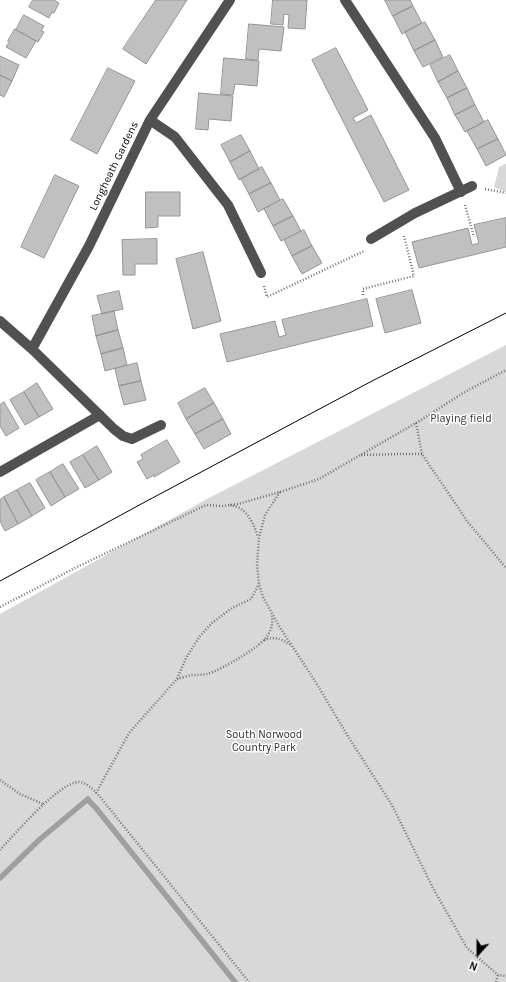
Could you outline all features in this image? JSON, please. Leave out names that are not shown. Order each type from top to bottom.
[{"type":"street","name":"Longheath Gardens","points":[[32,349],[89,246],[150,120],[230,0]]},
{"type":"street","points":[[345,0],[435,138],[461,192]]},
{"type":"street","points":[[150,120],[175,137],[228,205],[261,273]]},
{"type":"street","points":[[371,239],[415,213],[472,186]]},
{"type":"street","points":[[0,321],[32,349],[123,436],[132,439],[161,425]]},
{"type":"street","points":[[0,472],[100,415]]},
{"type":"path","points":[[472,186],[506,193]]},
{"type":"path","points":[[461,192],[474,237]]},
{"type":"path","points":[[363,295],[363,289],[414,276],[401,222]]},
{"type":"path","points":[[261,273],[267,297],[366,249],[371,239]]},
{"type":"path","points":[[0,607],[75,568],[206,505],[222,506],[238,504],[319,479],[416,423],[463,393],[506,370]]},
{"type":"path","points":[[416,423],[422,454],[467,521],[506,568]]},
{"type":"path","points":[[359,456],[422,454]]},
{"type":"path","points":[[280,492],[265,515],[258,538],[257,564],[259,584],[263,598],[349,738],[392,804],[433,888],[467,948],[498,975],[506,976]]},
{"type":"path","points":[[230,505],[243,510],[253,525],[258,538]]},
{"type":"path","points":[[96,793],[129,733],[177,679],[186,658],[200,636],[212,622],[232,608],[251,599],[259,584]]},
{"type":"path","points":[[177,679],[216,671],[246,654],[264,640],[271,628],[271,612]]},
{"type":"path","points":[[264,640],[271,638],[282,640],[293,646]]},
{"type":"path","points":[[0,780],[20,794],[43,804]]},
{"type":"path","points":[[0,850],[43,804],[68,785],[79,782],[89,786],[249,982]]},
{"type":"path","points":[[496,982],[498,975]]},
{"type":"green space","points":[[505,164],[506,192],[494,187],[499,167]]},
{"type":"green space","name":"South Norwood Country Park","points":[[506,345],[506,982],[0,982],[0,614],[207,499]]},
{"type":"building","points":[[33,0],[54,0],[59,3],[54,13],[52,12],[49,18],[29,7]]},
{"type":"building","points":[[156,0],[187,0],[146,64],[123,49]]},
{"type":"building","points":[[273,0],[307,0],[305,29],[288,28],[289,15],[284,14],[283,25],[271,24]]},
{"type":"building","points":[[385,0],[410,0],[413,6],[393,16]]},
{"type":"building","points":[[413,6],[422,23],[402,34],[393,16]]},
{"type":"building","points":[[24,15],[44,26],[41,31],[44,32],[38,42],[16,30]]},
{"type":"building","points":[[425,22],[435,40],[414,51],[405,32]]},
{"type":"building","points":[[249,24],[284,27],[281,51],[259,49],[258,60],[246,59]]},
{"type":"building","points":[[15,29],[36,41],[26,58],[6,47]]},
{"type":"building","points":[[435,40],[443,57],[423,67],[414,51]]},
{"type":"building","points":[[336,48],[368,110],[353,118],[356,123],[371,115],[409,190],[384,202],[312,60]]},
{"type":"building","points":[[450,55],[458,71],[438,82],[430,65]]},
{"type":"building","points":[[0,56],[19,65],[12,81],[0,75]]},
{"type":"building","points":[[224,58],[259,61],[257,86],[235,84],[233,95],[221,94]]},
{"type":"building","points":[[108,68],[135,81],[97,154],[71,140]]},
{"type":"building","points":[[458,71],[467,88],[447,98],[438,82]]},
{"type":"building","points":[[0,75],[12,81],[4,97],[0,95]]},
{"type":"building","points":[[467,88],[475,105],[455,115],[447,98]]},
{"type":"building","points":[[199,93],[233,96],[231,121],[209,119],[208,130],[196,129]]},
{"type":"building","points":[[475,105],[484,122],[465,132],[455,115]]},
{"type":"building","points":[[488,120],[498,139],[477,149],[467,131]]},
{"type":"building","points":[[241,135],[250,151],[230,162],[221,145]]},
{"type":"building","points":[[498,139],[506,155],[486,166],[477,149]]},
{"type":"building","points":[[250,151],[259,169],[239,180],[230,162]]},
{"type":"building","points":[[262,167],[271,183],[249,194],[241,179]]},
{"type":"building","points":[[55,175],[79,186],[44,258],[21,247]]},
{"type":"building","points":[[271,183],[280,200],[258,212],[249,194]]},
{"type":"building","points":[[146,192],[180,192],[180,216],[158,216],[158,227],[146,228]]},
{"type":"building","points":[[283,199],[293,216],[273,226],[264,209]]},
{"type":"building","points":[[293,216],[301,231],[281,241],[273,226]]},
{"type":"building","points":[[506,218],[506,247],[419,268],[412,242],[468,228],[472,245],[479,243],[474,225]]},
{"type":"building","points":[[304,230],[312,246],[292,256],[284,240]]},
{"type":"building","points":[[157,239],[157,264],[135,264],[135,275],[123,275],[122,240]]},
{"type":"building","points":[[312,246],[322,263],[302,274],[292,256]]},
{"type":"building","points":[[203,252],[221,321],[193,329],[176,259]]},
{"type":"building","points":[[412,290],[421,323],[385,333],[376,299]]},
{"type":"building","points":[[119,291],[123,309],[102,314],[97,296]]},
{"type":"building","points":[[367,299],[373,326],[227,362],[220,334],[275,321],[279,337],[286,335],[282,320]]},
{"type":"building","points":[[114,311],[118,330],[96,336],[92,316]]},
{"type":"building","points":[[118,330],[123,348],[101,354],[96,336]]},
{"type":"building","points":[[123,348],[127,365],[105,371],[101,354]]},
{"type":"building","points":[[137,363],[141,381],[119,386],[115,369]]},
{"type":"building","points":[[141,381],[146,400],[124,405],[119,386]]},
{"type":"building","points":[[37,383],[53,409],[39,417],[24,392]]},
{"type":"building","points":[[205,388],[214,403],[186,419],[178,403]]},
{"type":"building","points":[[24,392],[39,417],[25,425],[10,400]]},
{"type":"building","points":[[4,402],[19,428],[6,436],[0,426],[0,405]]},
{"type":"building","points":[[214,403],[223,419],[195,434],[186,419]]},
{"type":"building","points":[[223,419],[231,434],[204,449],[195,434]]},
{"type":"building","points":[[167,440],[180,462],[154,477],[154,475],[147,479],[137,462],[143,459],[141,455]]},
{"type":"building","points":[[97,446],[112,472],[99,480],[83,455]]},
{"type":"building","points":[[83,455],[99,480],[85,488],[70,462]]},
{"type":"building","points":[[63,464],[79,489],[65,497],[50,472]]},
{"type":"building","points":[[50,472],[65,497],[51,506],[36,480]]},
{"type":"building","points":[[30,483],[45,508],[32,516],[17,490]]},
{"type":"building","points":[[17,490],[32,516],[18,524],[4,497]]},
{"type":"building","points":[[4,497],[18,524],[5,531],[0,521],[0,500]]},
{"type":"waterway","points":[[0,878],[39,840],[88,799],[235,982]]},
{"type":"tram line","points":[[0,581],[372,381],[506,313]]},
{"type":"park label","name":"Playing field","points":[[461,419]]}]
